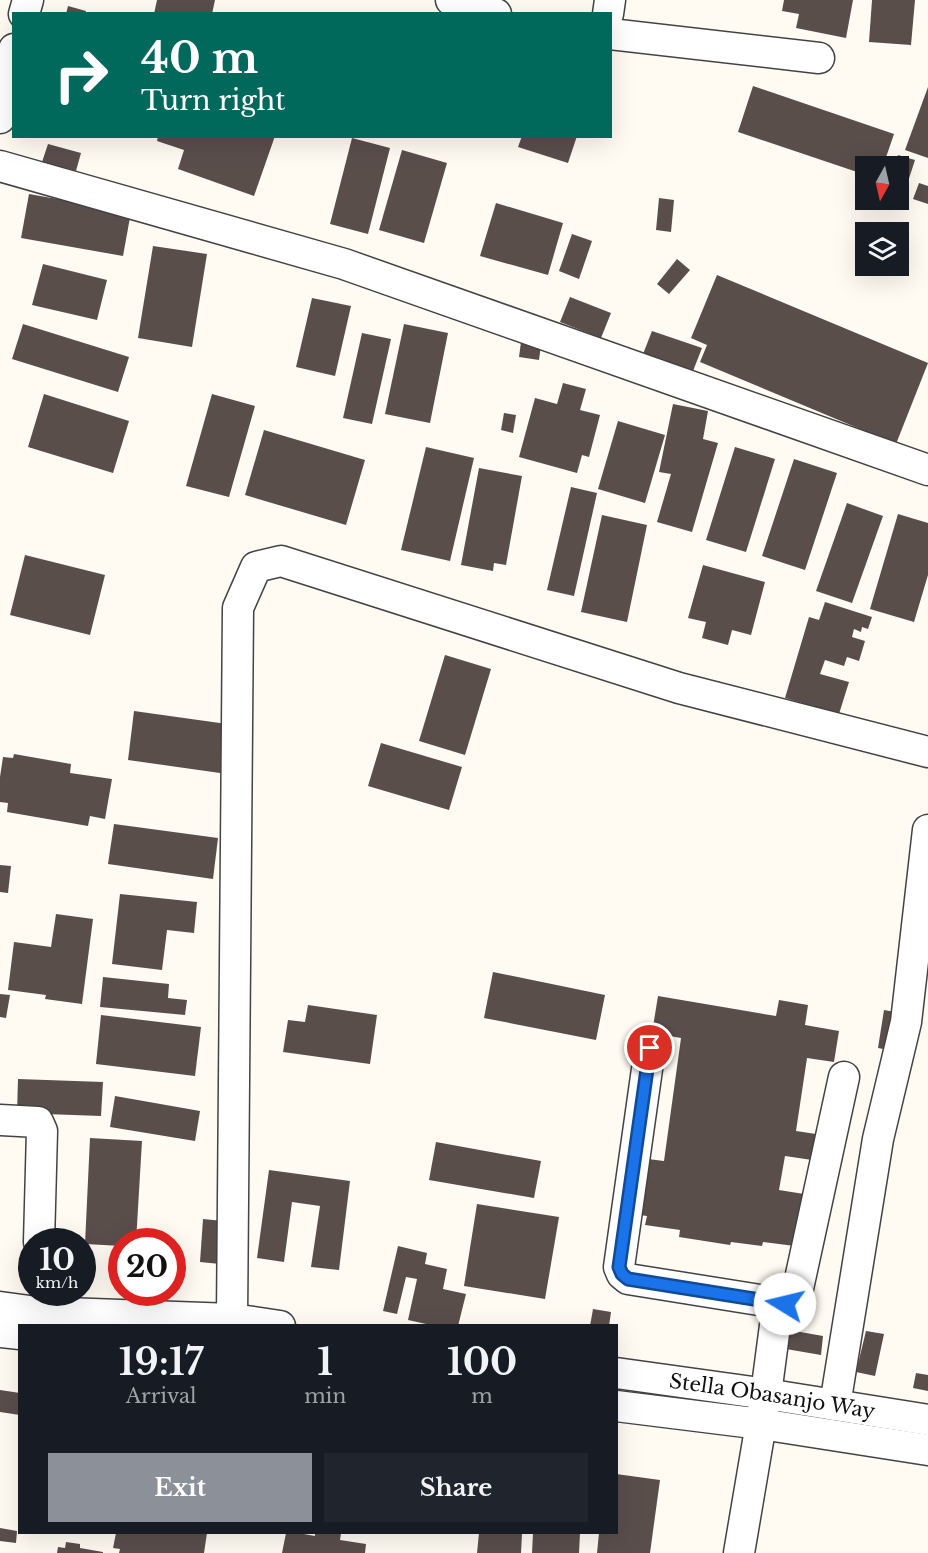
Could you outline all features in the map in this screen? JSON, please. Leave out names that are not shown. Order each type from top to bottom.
[{"type":"street","points":[[451,0],[490,12]]},
{"type":"street","points":[[612,34],[819,58]]},
{"type":"street","points":[[0,118],[3,84],[12,55]]},
{"type":"street","points":[[0,166],[344,264],[928,470]]},
{"type":"street","points":[[232,1319],[238,608],[256,567],[281,561],[679,688],[928,752]]},
{"type":"street","points":[[835,1405],[878,1139],[917,1023],[928,830]]},
{"type":"street","points":[[650,1048],[619,1267],[622,1274],[628,1279],[778,1303],[785,1304],[797,1293],[844,1077]]},
{"type":"street","points":[[0,1120],[38,1122],[42,1131],[39,1228]]},
{"type":"street","points":[[738,1553],[766,1394],[778,1303]]},
{"type":"street","points":[[15,1317],[232,1319],[266,1324]]},
{"type":"street","name":"Stella Obasanjo Way","points":[[618,1373],[928,1420]]},
{"type":"street","points":[[618,1406],[761,1424],[928,1450]]},
{"type":"building","points":[[157,0],[215,0],[212,12],[154,12]]},
{"type":"building","points":[[784,0],[853,0],[846,38],[796,28],[799,14],[782,11]]},
{"type":"building","points":[[872,0],[915,0],[911,45],[869,42]]},
{"type":"building","points":[[68,6],[86,11],[86,12],[66,12]]},
{"type":"building","points":[[753,86],[894,134],[886,156],[855,156],[855,171],[738,132]]},
{"type":"building","points":[[928,87],[928,158],[905,150]]},
{"type":"building","points":[[158,138],[274,138],[254,196],[178,169],[184,150],[157,141]]},
{"type":"building","points":[[352,138],[390,148],[368,234],[330,224]]},
{"type":"building","points":[[521,138],[576,138],[568,163],[518,147]]},
{"type":"building","points":[[48,144],[81,153],[76,171],[42,162]]},
{"type":"building","points":[[402,150],[447,163],[424,243],[379,230]]},
{"type":"building","points":[[909,158],[915,160],[909,179]]},
{"type":"building","points":[[919,183],[928,186],[928,204],[913,199]]},
{"type":"building","points":[[29,194],[131,212],[123,256],[21,238]]},
{"type":"building","points":[[659,198],[674,200],[671,232],[656,230]]},
{"type":"building","points":[[496,203],[563,223],[548,275],[480,256]]},
{"type":"building","points":[[572,234],[592,241],[579,279],[559,271]]},
{"type":"building","points":[[153,246],[207,254],[192,347],[138,338]]},
{"type":"building","points":[[677,259],[690,270],[669,294],[657,284]]},
{"type":"building","points":[[43,264],[107,280],[97,320],[32,305]]},
{"type":"building","points":[[717,275],[928,363],[896,444],[700,362],[707,345],[691,338]]},
{"type":"building","points":[[570,297],[611,313],[601,338],[560,322]]},
{"type":"building","points":[[312,298],[351,306],[335,376],[296,367]]},
{"type":"building","points":[[23,324],[129,357],[118,392],[12,359]]},
{"type":"building","points":[[404,324],[448,333],[430,423],[385,414]]},
{"type":"building","points":[[652,331],[702,348],[693,371],[643,354]]},
{"type":"building","points":[[362,333],[391,339],[372,424],[343,418]]},
{"type":"building","points":[[521,342],[541,345],[539,360],[519,357]]},
{"type":"building","points":[[563,383],[586,389],[580,410],[600,415],[589,457],[582,455],[577,473],[519,457],[535,398],[557,404]]},
{"type":"building","points":[[44,394],[129,421],[113,473],[28,447]]},
{"type":"building","points":[[212,394],[255,406],[229,497],[186,486]]},
{"type":"building","points":[[673,404],[708,411],[703,439],[718,443],[692,532],[657,522],[671,474],[659,472]]},
{"type":"building","points":[[504,413],[516,415],[513,433],[501,430]]},
{"type":"building","points":[[618,421],[665,435],[645,503],[598,489]]},
{"type":"building","points":[[264,430],[365,460],[346,525],[245,495]]},
{"type":"building","points":[[426,447],[474,458],[450,561],[401,550]]},
{"type":"building","points":[[735,447],[775,459],[746,552],[706,540]]},
{"type":"building","points":[[794,459],[837,473],[805,570],[762,556]]},
{"type":"building","points":[[479,468],[522,476],[506,565],[494,563],[493,571],[461,565]]},
{"type":"building","points":[[571,487],[597,493],[574,596],[547,590]]},
{"type":"building","points":[[847,503],[883,516],[852,603],[816,591]]},
{"type":"building","points":[[898,514],[928,523],[928,575],[914,622],[870,609]]},
{"type":"building","points":[[602,515],[647,525],[627,622],[581,612]]},
{"type":"building","points":[[25,555],[105,575],[90,635],[10,615]]},
{"type":"building","points":[[703,565],[765,582],[751,635],[732,630],[728,645],[702,638],[706,622],[688,618]]},
{"type":"building","points":[[825,602],[872,617],[868,629],[862,627],[861,632],[854,629],[852,637],[865,641],[859,661],[847,657],[844,666],[825,660],[820,674],[849,682],[839,714],[785,698],[809,617],[819,620]]},
{"type":"building","points":[[445,655],[491,669],[465,755],[419,741]]},
{"type":"building","points":[[134,711],[234,725],[227,774],[128,760]]},
{"type":"building","points":[[381,743],[462,767],[449,810],[368,786]]},
{"type":"building","points":[[14,754],[71,764],[70,773],[112,779],[105,819],[90,816],[88,826],[7,812],[8,803],[0,802],[0,777],[3,757],[13,758]]},
{"type":"building","points":[[114,824],[218,838],[213,879],[108,864]]},
{"type":"building","points":[[0,865],[11,866],[8,893],[0,892]]},
{"type":"building","points":[[120,894],[197,902],[194,933],[167,930],[162,970],[112,964]]},
{"type":"building","points":[[56,914],[93,919],[82,1004],[45,999],[46,995],[8,990],[14,942],[51,947]]},
{"type":"building","points":[[493,972],[605,995],[596,1040],[484,1018]]},
{"type":"building","points":[[103,977],[169,984],[168,998],[187,1000],[185,1015],[100,1007]]},
{"type":"building","points":[[0,994],[10,995],[6,1018],[0,1017]]},
{"type":"building","points":[[658,996],[776,1016],[779,1000],[808,1005],[805,1025],[839,1031],[834,1062],[807,1058],[796,1131],[816,1134],[812,1160],[785,1156],[779,1190],[804,1194],[795,1246],[763,1242],[762,1246],[731,1242],[730,1245],[679,1237],[680,1230],[645,1225],[647,1216],[632,1214],[640,1158],[664,1161],[681,1038],[652,1033]]},
{"type":"building","points":[[308,1005],[377,1015],[370,1064],[283,1052],[288,1020],[305,1022]]},
{"type":"building","points":[[884,1010],[901,1013],[894,1051],[878,1048]]},
{"type":"building","points":[[101,1015],[201,1027],[195,1076],[96,1064]]},
{"type":"building","points":[[18,1079],[103,1082],[101,1116],[17,1113]]},
{"type":"building","points":[[115,1096],[200,1111],[195,1141],[110,1127]]},
{"type":"building","points":[[90,1138],[142,1141],[137,1228],[108,1228],[108,1245],[96,1245],[96,1228],[86,1228]]},
{"type":"building","points":[[436,1142],[541,1161],[534,1198],[429,1180]]},
{"type":"building","points":[[269,1170],[350,1181],[339,1270],[311,1267],[320,1206],[292,1202],[284,1262],[257,1258]]},
{"type":"building","points":[[477,1204],[559,1217],[545,1299],[464,1286]]},
{"type":"building","points":[[203,1219],[223,1221],[220,1264],[200,1262]]},
{"type":"building","points":[[398,1246],[427,1253],[425,1264],[447,1269],[443,1289],[466,1294],[458,1324],[426,1324],[408,1320],[417,1279],[406,1277],[397,1314],[383,1311]]},
{"type":"building","points":[[593,1309],[611,1312],[609,1324],[590,1324]]},
{"type":"building","points":[[789,1330],[823,1336],[821,1355],[786,1349]]},
{"type":"building","points":[[866,1331],[884,1334],[875,1376],[856,1372]]},
{"type":"building","points":[[916,1373],[928,1375],[928,1391],[913,1388]]},
{"type":"building","points":[[0,1390],[18,1393],[18,1415],[0,1412]]},
{"type":"building","points":[[618,1474],[660,1480],[650,1553],[597,1553],[599,1534],[618,1534]]},
{"type":"building","points":[[0,1528],[17,1531],[16,1543],[0,1541]]},
{"type":"building","points":[[116,1534],[207,1534],[204,1553],[119,1553],[120,1549],[113,1548]]},
{"type":"building","points":[[286,1534],[315,1536],[315,1534],[341,1534],[340,1540],[366,1544],[365,1553],[282,1553]]},
{"type":"building","points":[[479,1534],[522,1534],[521,1553],[477,1553]]},
{"type":"building","points":[[533,1534],[580,1534],[579,1553],[532,1553]]},
{"type":"building","points":[[66,1542],[80,1544],[80,1548],[103,1553],[57,1553],[58,1547],[65,1548]]},
{"type":"route","points":[[650,1048],[619,1267],[622,1274],[628,1279],[785,1304]]}]
